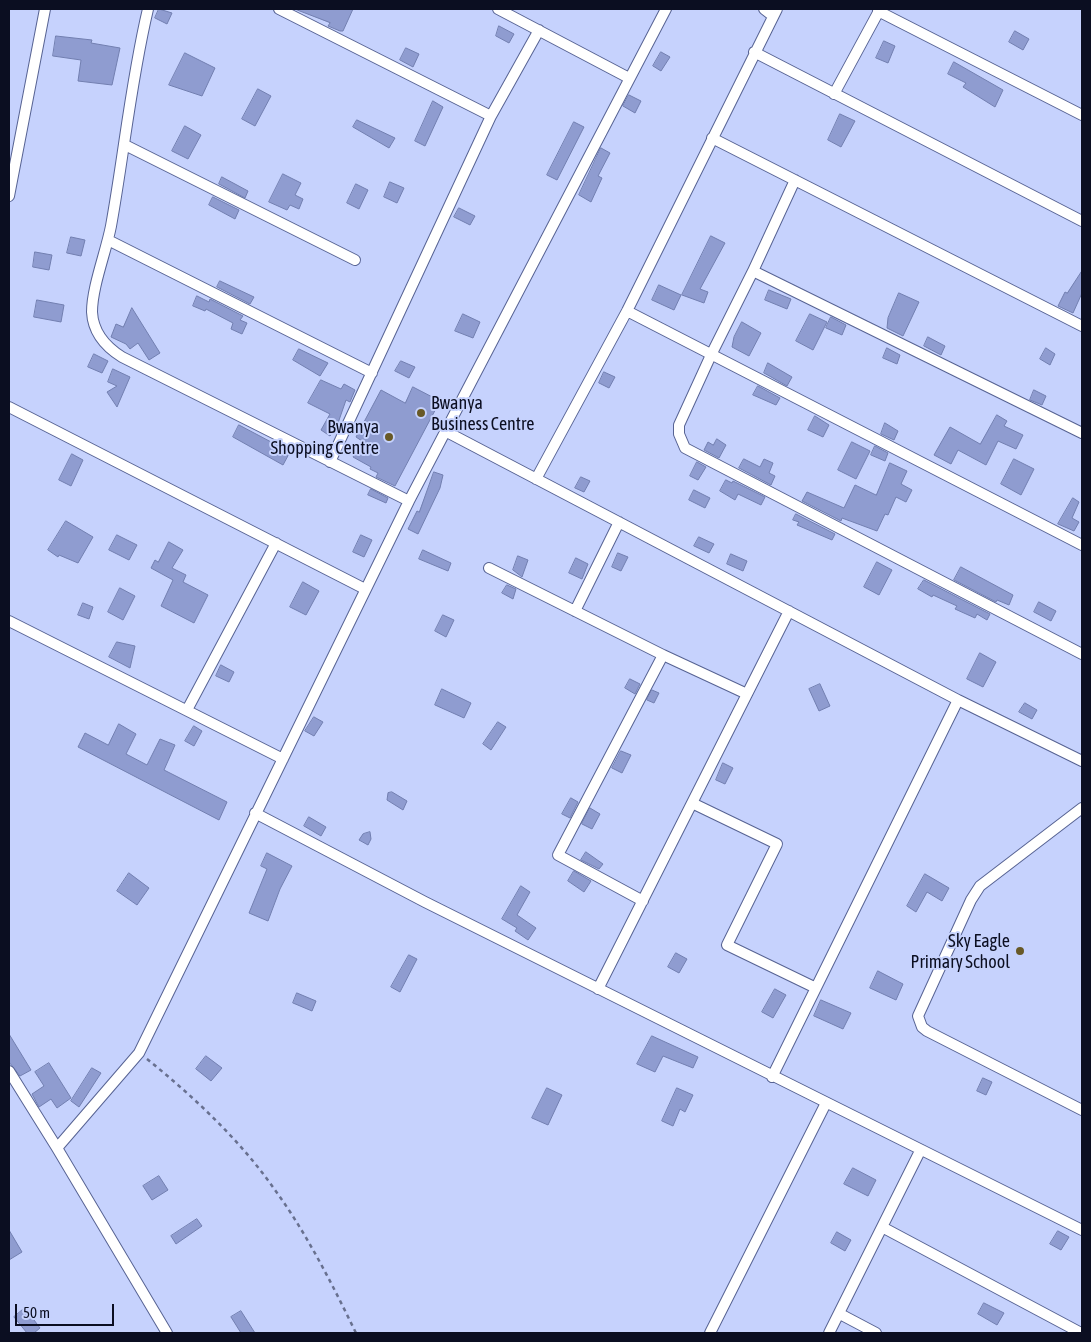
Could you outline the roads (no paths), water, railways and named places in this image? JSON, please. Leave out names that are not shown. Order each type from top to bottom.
[{"type":"street","points":[[9,196],[45,9]]},
{"type":"street","points":[[148,9],[140,43],[108,240],[92,312],[97,332],[107,346],[131,361],[409,500]]},
{"type":"street","points":[[279,9],[491,116]]},
{"type":"street","points":[[498,9],[629,78]]},
{"type":"street","points":[[57,1148],[139,1053],[210,912],[255,813],[409,500],[666,9]]},
{"type":"street","points":[[536,478],[627,312],[775,12],[764,9]]},
{"type":"street","points":[[834,94],[879,10],[1082,115]]},
{"type":"street","points":[[330,462],[491,116],[539,30]]},
{"type":"street","points":[[754,52],[1082,221]]},
{"type":"street","points":[[712,138],[1082,326]]},
{"type":"street","points":[[125,144],[355,260]]},
{"type":"street","points":[[795,180],[679,425],[681,441],[690,453],[1082,654]]},
{"type":"street","points":[[108,240],[372,373]]},
{"type":"street","points":[[753,271],[1082,433]]},
{"type":"street","points":[[627,312],[1082,545]]},
{"type":"street","points":[[9,407],[366,589]]},
{"type":"street","points":[[445,431],[958,700],[1082,761]]},
{"type":"street","points":[[575,611],[619,522]]},
{"type":"street","points":[[187,710],[276,543]]},
{"type":"street","points":[[489,568],[663,655],[747,694]]},
{"type":"street","points":[[598,989],[789,611]]},
{"type":"street","points":[[9,621],[283,759]]},
{"type":"street","points":[[643,901],[558,855],[663,655]]},
{"type":"street","points":[[772,1077],[958,700]]},
{"type":"street","points":[[692,803],[777,844],[727,945],[816,988]]},
{"type":"street","points":[[1082,808],[980,886],[971,900],[918,1016],[922,1027],[927,1031],[1082,1110]]},
{"type":"street","points":[[255,813],[425,902],[772,1077],[1082,1230]]},
{"type":"street","points":[[9,1071],[167,1333]]},
{"type":"street","points":[[710,1333],[826,1103]]},
{"type":"street","points":[[829,1333],[920,1151]]},
{"type":"street","points":[[882,1227],[1081,1333]]},
{"type":"street","points":[[840,1314],[876,1333]]},
{"type":"place","name":"Bwanya Business Centre","points":[[421,413]]},
{"type":"place","name":"Bwanya Shopping Centre","points":[[389,437]]},
{"type":"place","name":"Sky Eagle Primary School","points":[[1020,951]]}]
